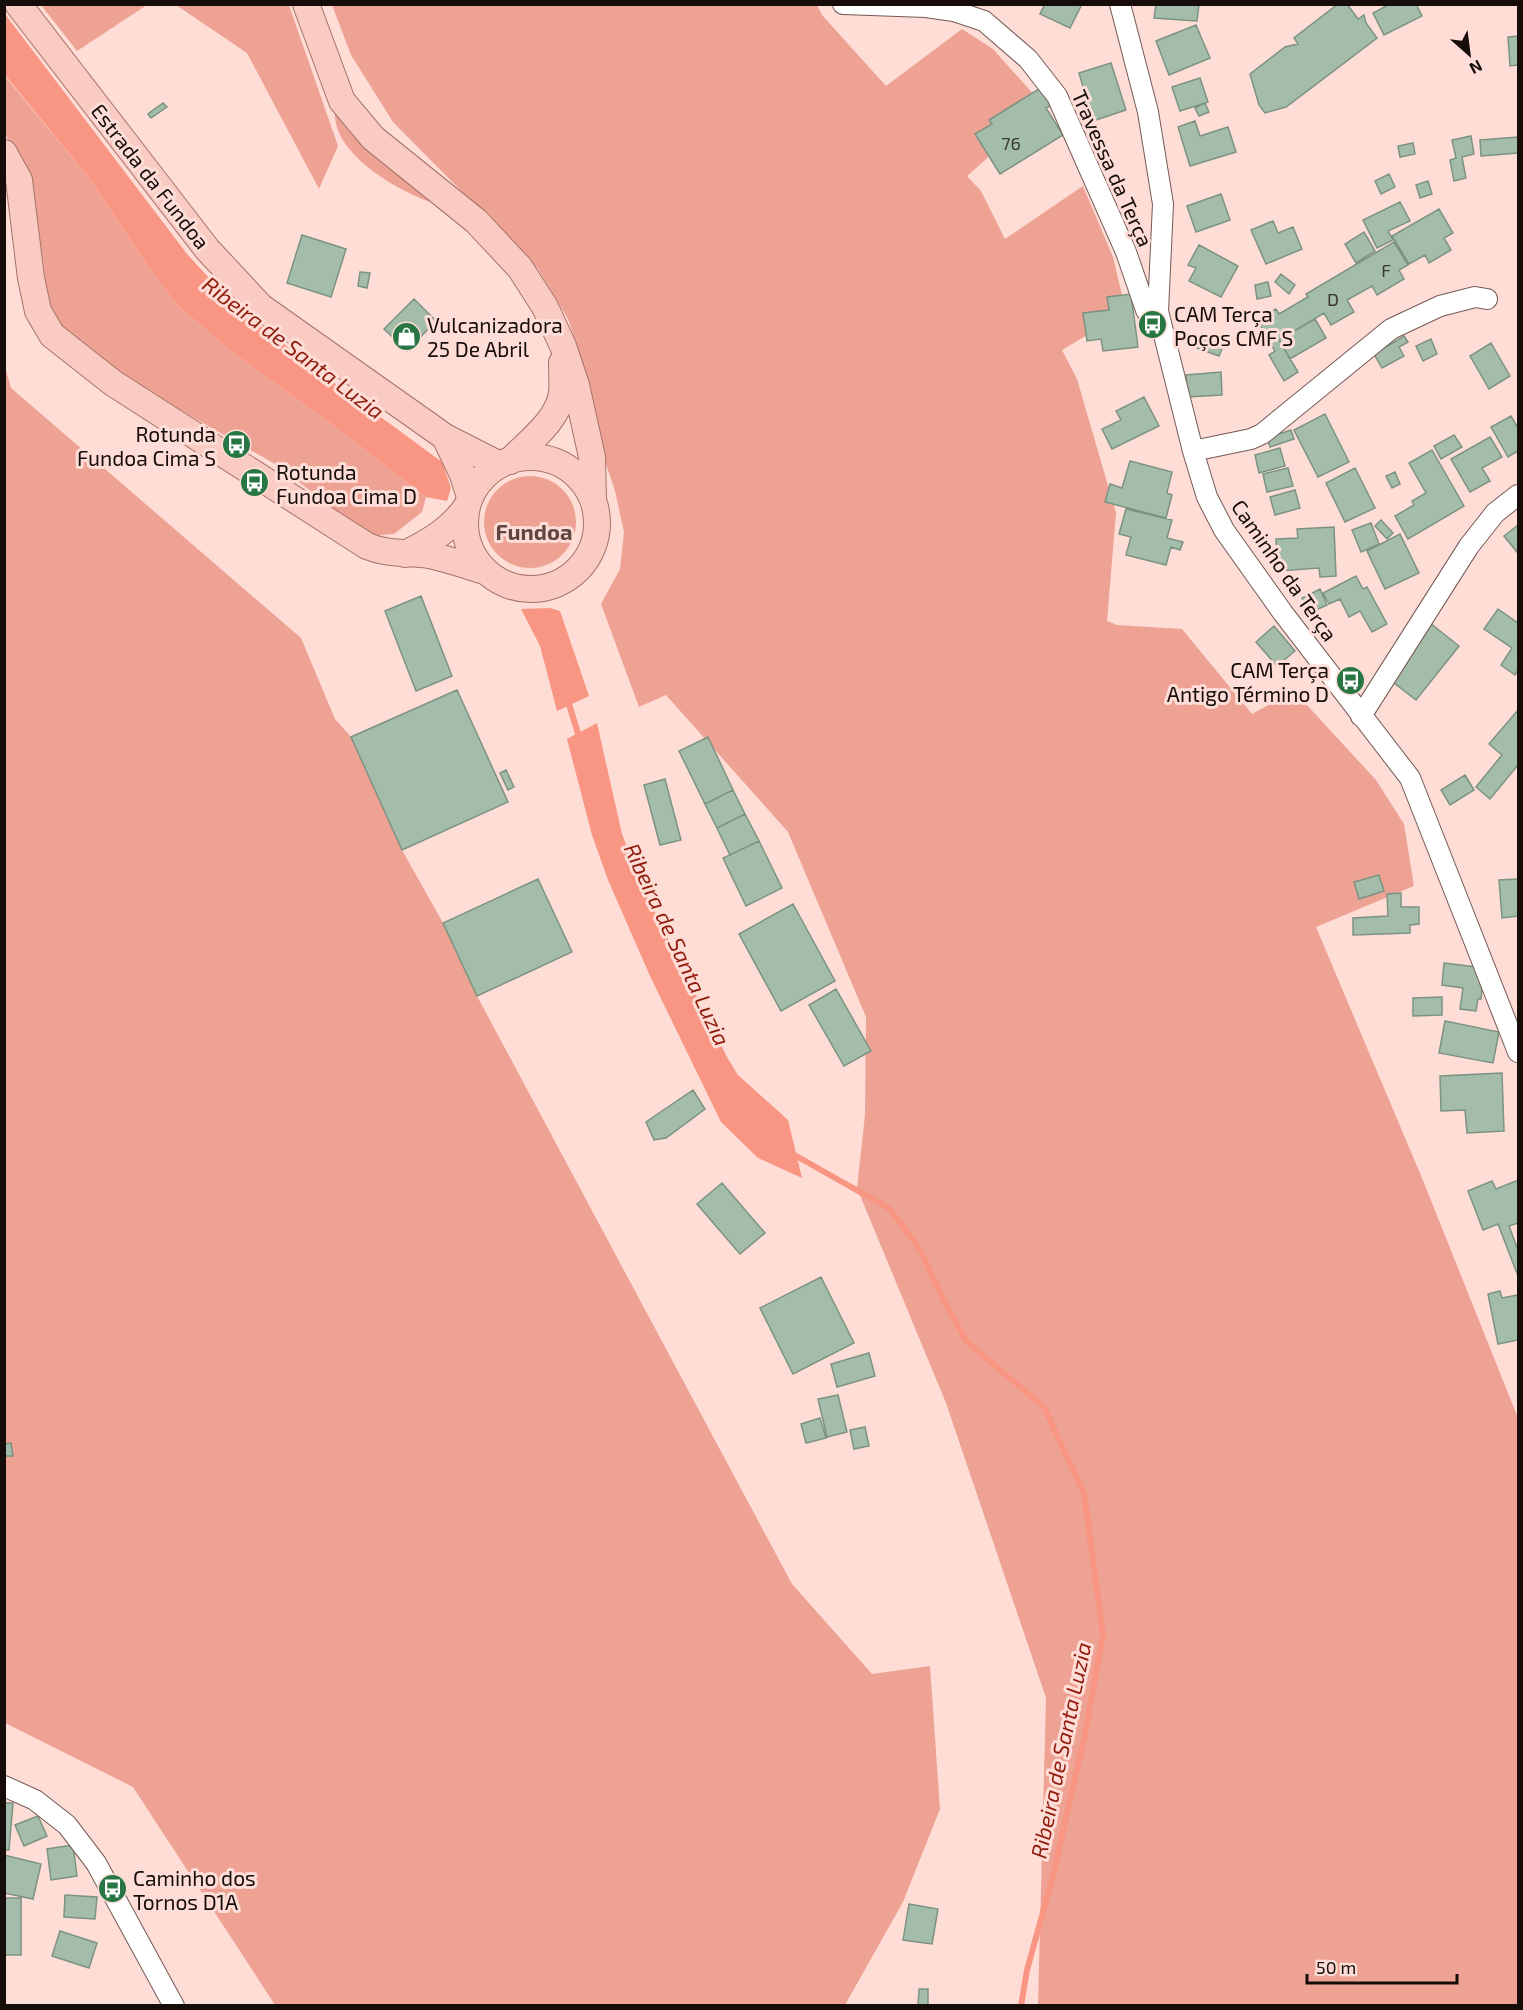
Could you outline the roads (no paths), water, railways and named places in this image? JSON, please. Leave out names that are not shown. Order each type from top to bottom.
[{"type":"main road","name":"Estrada da Fundoa","points":[[18,4],[207,249],[261,307],[445,437],[505,463]]},
{"type":"main road","points":[[306,4],[342,101],[373,138],[476,221],[520,268],[545,307],[563,346],[576,385],[592,457],[593,500],[597,532],[590,552],[576,572],[554,585],[541,589],[510,586],[497,580],[484,571],[475,560],[469,547],[465,534],[467,506]]},
{"type":"main road","points":[[4,153],[19,180],[31,278],[38,311],[52,335],[113,383],[362,543],[379,551],[426,555],[484,571]]},
{"type":"main road","points":[[405,554],[441,533],[467,506],[486,475],[505,463],[549,422],[562,393],[563,346]]},
{"type":"main road","name":"Estrada da Fundoa","points":[[445,437],[463,475],[467,506]]},
{"type":"main road","points":[[505,463],[535,458],[559,464],[579,478],[593,500]]},
{"type":"street","name":"Travessa da Terça","points":[[843,4],[926,7],[954,11],[984,21],[1028,59],[1057,96],[1126,252],[1146,310],[1158,311]]},
{"type":"street","name":"Caminho da Terça","points":[[1119,4],[1148,112],[1163,204],[1158,311],[1193,451],[1207,497],[1224,530],[1361,716],[1410,778],[1518,1052]]},
{"type":"street","points":[[1193,451],[1251,439],[1262,434],[1391,329],[1440,306],[1475,297],[1487,299]]},
{"type":"street","points":[[1361,716],[1469,546],[1495,513],[1518,495]]},
{"type":"street","points":[[4,1786],[35,1800],[68,1825],[96,1863],[174,2006]]},
{"type":"waterway","name":"Ribeira de Santa Luzia","points":[[568,701],[580,740]]},
{"type":"waterway","name":"Ribeira de Santa Luzia","points":[[791,1153],[890,1209],[921,1251],[944,1301],[967,1342],[1044,1407],[1084,1493],[1103,1635],[1085,1734],[1053,1876],[1027,1970],[1021,2006]]},
{"type":"place","name":"CAM Terça Poços CMF S","points":[[1153,325]]},
{"type":"place","name":"Vulcanizadora 25 De Abril","points":[[406,336]]},
{"type":"place","name":"Rotunda Fundoa Cima S","points":[[237,445]]},
{"type":"place","name":"Rotunda Fundoa Cima D","points":[[255,483]]},
{"type":"place","name":"CAM Terça Antigo Término D","points":[[1350,681]]},
{"type":"place","name":"Caminho dos Tornos D1A","points":[[112,1889]]},
{"type":"district","name":"Fundoa","points":[[534,531]]}]
